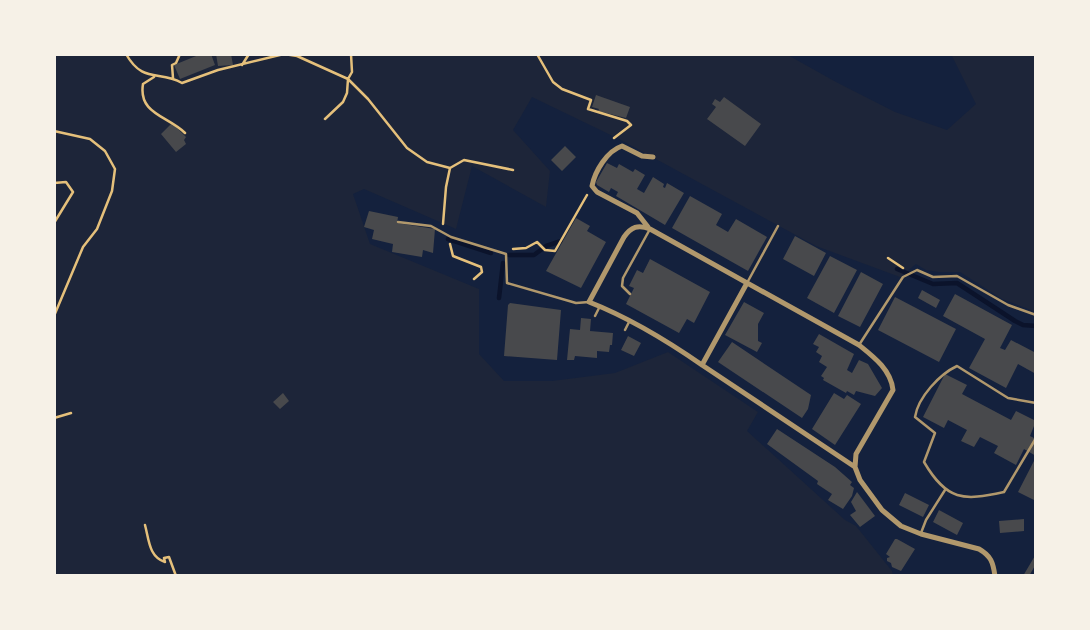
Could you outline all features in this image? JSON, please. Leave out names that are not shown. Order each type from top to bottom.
[{"type":"street","points":[[650,229],[637,213],[597,192],[592,186],[603,163],[614,149],[622,146],[642,156],[653,156]]},
{"type":"street","points":[[855,467],[664,339],[589,302],[628,231],[638,226],[650,229],[859,345],[882,365],[889,376],[892,390],[859,448],[854,462],[860,480],[882,510],[901,526],[987,554],[993,561],[995,576]]},
{"type":"street","points":[[702,365],[747,283]]},
{"type":"lane","points":[[398,222],[431,226],[452,237],[506,254],[507,283],[576,303],[589,302]]},
{"type":"lane","points":[[747,283],[778,226]]},
{"type":"lane","points":[[630,294],[622,286],[622,278],[650,229]]},
{"type":"lane","points":[[859,345],[904,277],[917,270],[933,277],[957,276],[1008,305],[1036,315]]},
{"type":"lane","points":[[596,316],[600,306]]},
{"type":"lane","points":[[625,330],[630,320]]},
{"type":"lane","points":[[1036,403],[1008,398],[957,366],[943,372],[916,408],[915,417],[934,433],[924,462],[933,477],[945,490],[973,499],[1004,492],[1036,438]]},
{"type":"lane","points":[[921,534],[926,520],[945,490]]},
{"type":"path","points":[[126,54],[148,78]]},
{"type":"path","points":[[173,78],[172,65],[180,54]]},
{"type":"path","points":[[242,65],[250,54]]},
{"type":"path","points":[[185,133],[174,122],[148,110],[142,90],[148,78],[173,78],[182,83],[218,70],[284,54],[306,59],[348,79],[368,99],[407,148],[427,162],[450,168],[464,160],[513,170]]},
{"type":"path","points":[[325,119],[343,102],[347,93],[348,79],[352,72],[351,54]]},
{"type":"path","points":[[537,54],[550,78],[562,89],[591,100],[589,109],[627,121],[631,125]]},
{"type":"path","points":[[54,131],[90,139],[105,151],[115,169],[112,191],[97,229],[83,247],[54,316]]},
{"type":"path","points":[[442,230],[450,168]]},
{"type":"path","points":[[54,183],[66,182],[72,192],[54,223]]},
{"type":"path","points":[[506,254],[512,249],[526,248],[537,243],[545,250],[555,251],[592,186]]},
{"type":"path","points":[[451,242],[453,256],[481,267],[482,272],[474,279]]},
{"type":"path","points":[[888,258],[900,267],[912,271]]},
{"type":"path","points":[[54,418],[71,413]]},
{"type":"path","points":[[145,525],[153,555],[161,562],[169,557],[176,576]]},
{"type":"path","points":[[491,576],[502,576]]},
{"type":"shaded area","points":[[54,54],[786,54],[895,112],[947,130],[976,104],[951,54],[1036,54],[1036,312],[1002,299],[960,272],[926,270],[916,264],[900,277],[816,246],[619,139],[532,97],[513,130],[550,171],[546,207],[472,166],[456,229],[364,189],[353,194],[370,244],[479,289],[479,354],[504,381],[552,381],[615,373],[668,352],[758,412],[747,431],[845,520],[856,526],[892,571],[893,576],[54,576]]},
{"type":"building","points":[[201,54],[211,54],[215,65],[180,79],[174,65]]},
{"type":"building","points":[[216,54],[231,54],[233,65],[218,66]]},
{"type":"building","points":[[596,95],[630,107],[626,118],[592,107]]},
{"type":"building","points":[[724,97],[761,124],[745,146],[707,119],[716,107],[712,104],[715,99],[720,102]]},
{"type":"building","points":[[172,123],[186,137],[186,144],[176,152],[161,134]]},
{"type":"building","points":[[565,146],[576,157],[562,171],[551,160]]},
{"type":"building","points":[[607,163],[617,168],[619,164],[633,172],[635,169],[645,175],[637,189],[644,193],[653,177],[664,184],[663,187],[665,188],[667,183],[684,193],[665,225],[616,196],[618,192],[611,188],[609,192],[597,185],[596,182]]},
{"type":"building","points":[[690,196],[722,214],[716,225],[728,232],[736,219],[767,237],[748,271],[672,228]]},
{"type":"building","points":[[369,211],[398,217],[397,223],[435,229],[433,253],[423,250],[422,257],[392,252],[393,244],[372,239],[374,230],[364,227]]},
{"type":"building","points":[[576,218],[590,226],[587,231],[606,242],[581,288],[546,271]]},
{"type":"building","points":[[795,236],[826,253],[814,276],[783,259]]},
{"type":"building","points":[[830,256],[857,270],[834,313],[807,298]]},
{"type":"building","points":[[650,259],[710,292],[694,323],[687,319],[679,333],[626,304],[634,288],[629,286],[637,270],[643,273]]},
{"type":"building","points":[[861,272],[883,284],[860,327],[838,316]]},
{"type":"building","points":[[922,290],[940,300],[936,308],[918,298]]},
{"type":"building","points":[[955,294],[1012,325],[1000,348],[1005,350],[1011,340],[1036,353],[1036,374],[1018,364],[1006,388],[969,368],[985,339],[943,316]]},
{"type":"building","points":[[895,297],[956,329],[939,362],[878,330]]},
{"type":"building","points":[[744,302],[764,313],[758,324],[758,341],[762,343],[757,352],[725,335]]},
{"type":"building","points":[[510,303],[561,310],[557,360],[504,356]]},
{"type":"building","points":[[581,318],[591,319],[590,331],[613,333],[612,345],[609,352],[597,351],[597,358],[575,356],[574,360],[567,360],[570,329],[580,330]]},
{"type":"building","points":[[819,334],[854,354],[847,370],[852,373],[859,360],[868,364],[882,388],[875,396],[856,391],[854,395],[847,391],[846,393],[823,380],[821,376],[827,367],[819,362],[822,356],[816,352],[819,347],[813,344]]},
{"type":"building","points":[[628,336],[641,343],[634,356],[621,350]]},
{"type":"building","points":[[732,342],[811,395],[808,409],[802,418],[718,362]]},
{"type":"building","points":[[945,374],[967,385],[962,394],[1011,420],[1016,411],[1036,421],[1030,436],[1036,439],[1036,456],[1024,449],[1016,465],[994,453],[998,446],[980,437],[974,447],[961,441],[967,430],[948,420],[944,428],[923,417]]},
{"type":"building","points":[[283,393],[289,401],[280,409],[273,402]]},
{"type":"building","points":[[834,393],[844,399],[847,395],[861,404],[835,445],[812,429]]},
{"type":"building","points":[[777,429],[835,467],[852,482],[852,496],[843,509],[828,500],[832,494],[817,484],[818,481],[767,444]]},
{"type":"building","points":[[1036,457],[1036,501],[1018,492]]},
{"type":"building","points":[[857,492],[875,516],[860,527],[850,515],[856,511],[851,502]]},
{"type":"building","points":[[905,493],[929,505],[923,517],[899,505]]},
{"type":"building","points":[[939,510],[963,523],[957,535],[933,522]]},
{"type":"building","points":[[1024,519],[1024,531],[1000,533],[999,521]]},
{"type":"building","points":[[895,539],[915,549],[901,571],[887,561],[890,557],[886,554]]},
{"type":"building","points":[[1036,554],[1036,564],[1029,576],[1023,576]]},
{"type":"waterway","points":[[448,239],[491,253]]},
{"type":"waterway","points":[[509,255],[534,255],[546,246],[561,241]]},
{"type":"waterway","points":[[499,298],[503,263]]},
{"type":"waterway","points":[[897,269],[933,284],[957,283],[1015,321],[1036,326]]}]
